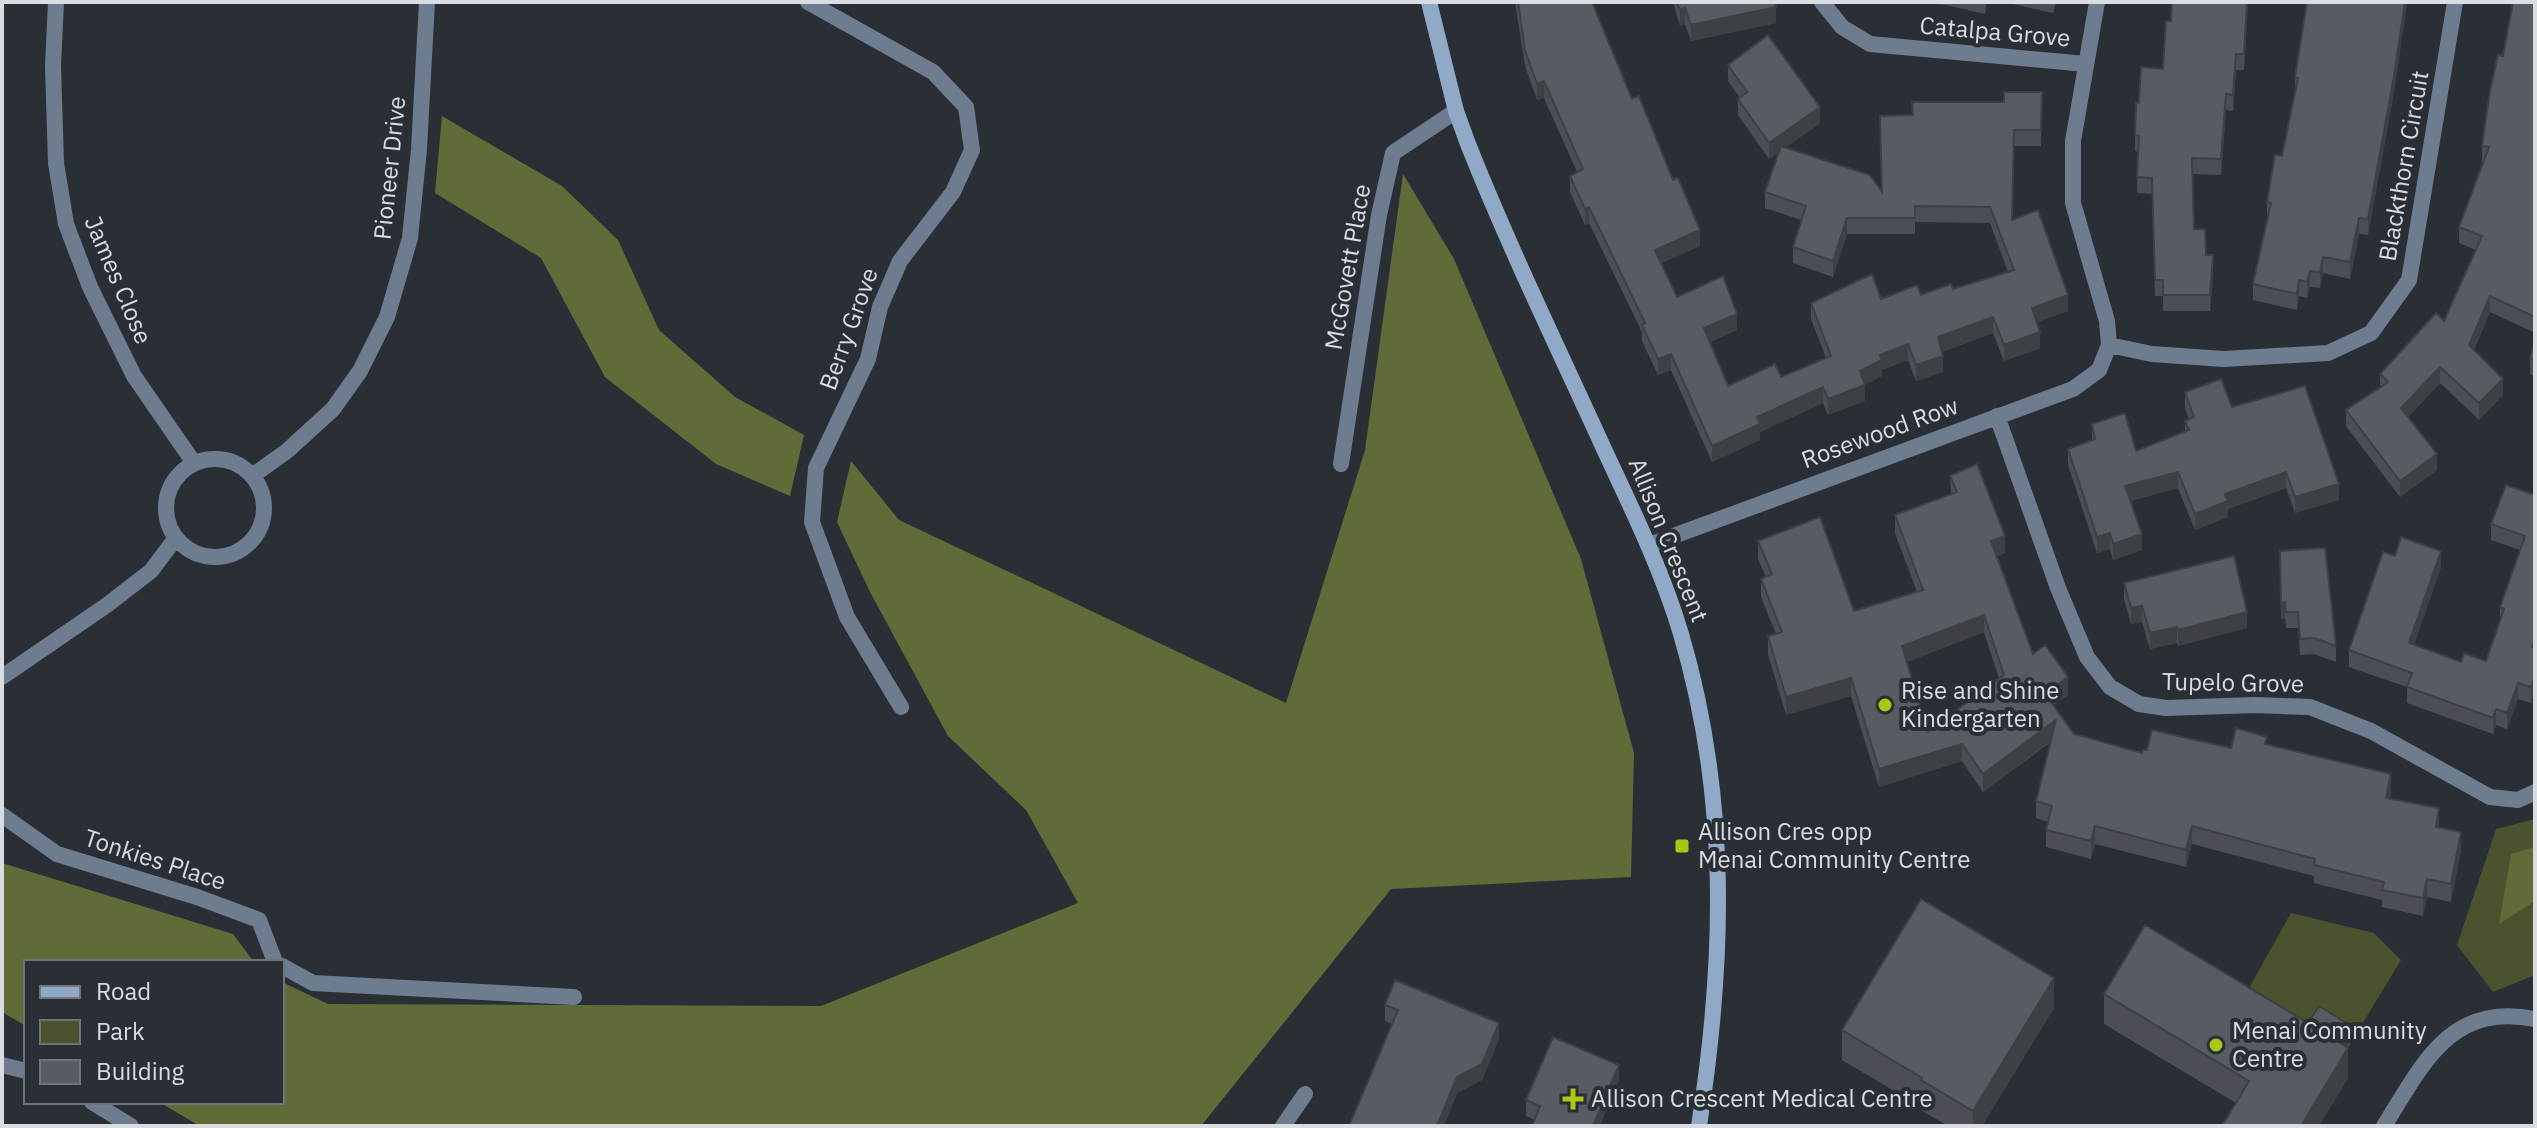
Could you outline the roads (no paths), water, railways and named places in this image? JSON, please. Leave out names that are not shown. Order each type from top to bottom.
[{"type":"street","name":"James Close","points":[[56,2],[53,66],[56,163],[66,224],[90,287],[134,376],[194,463]]},
{"type":"street","name":"Pioneer Drive","points":[[252,476],[287,451],[333,409],[360,371],[387,317],[410,238],[419,149],[427,2]]},
{"type":"street","name":"Berry Grove","points":[[808,2],[933,72],[966,107],[972,150],[953,192],[900,261],[880,307],[868,359],[816,468],[812,522],[847,617],[901,707]]},
{"type":"street","name":"Allison Crescent","points":[[1429,2],[1456,111],[1490,199],[1649,545],[1690,665],[1709,759],[1717,825],[1719,884],[1715,1017],[1699,1126]]},
{"type":"street","name":"Catalpa Grove","points":[[1822,2],[1842,27],[1870,44],[2086,64]]},
{"type":"street","points":[[2097,2],[2073,141],[2073,203],[2107,321],[2109,345]]},
{"type":"street","name":"Blackthorn Circuit","points":[[2109,345],[2152,354],[2224,359],[2328,353],[2371,333],[2409,280],[2455,2]]},
{"type":"street","name":"McGovett Place","points":[[1341,464],[1379,215],[1393,153],[1456,111]]},
{"type":"street","name":"Rosewood Row","points":[[1649,545],[2073,389],[2099,370],[2109,345]]},
{"type":"street","name":"Tupelo Grove","points":[[1997,416],[2058,588],[2087,657],[2110,687],[2139,704],[2166,708],[2310,707],[2371,731],[2490,797],[2518,800],[2535,792]]},
{"type":"street","points":[[209,458],[225,459],[240,465],[261,489],[263,520],[257,535],[233,555],[217,558],[187,550],[175,539],[168,525],[166,496],[172,482],[194,463],[209,458]]},
{"type":"street","points":[[2,677],[151,571],[175,539]]},
{"type":"street","name":"Tonkies Place","points":[[2,815],[57,854],[197,897],[259,920],[274,960]]},
{"type":"street","points":[[284,967],[313,983],[574,997]]},
{"type":"street","points":[[2384,1126],[2437,1046],[2459,1028],[2486,1017],[2535,1019]]},
{"type":"street","points":[[2,1065],[24,1070]]},
{"type":"street","points":[[1283,1126],[1305,1094]]},
{"type":"street","points":[[95,1104],[131,1126]]},
{"type":"place","name":"Rise and Shine Kindergarten","points":[[1885,705]]},
{"type":"place","name":"Allison Cres opp Menai Community Centre","points":[[1682,846]]},
{"type":"place","name":"Menai Community Centre","points":[[2216,1045]]},
{"type":"place","name":"Allison Crescent Medical Centre","points":[[1573,1099]]}]
